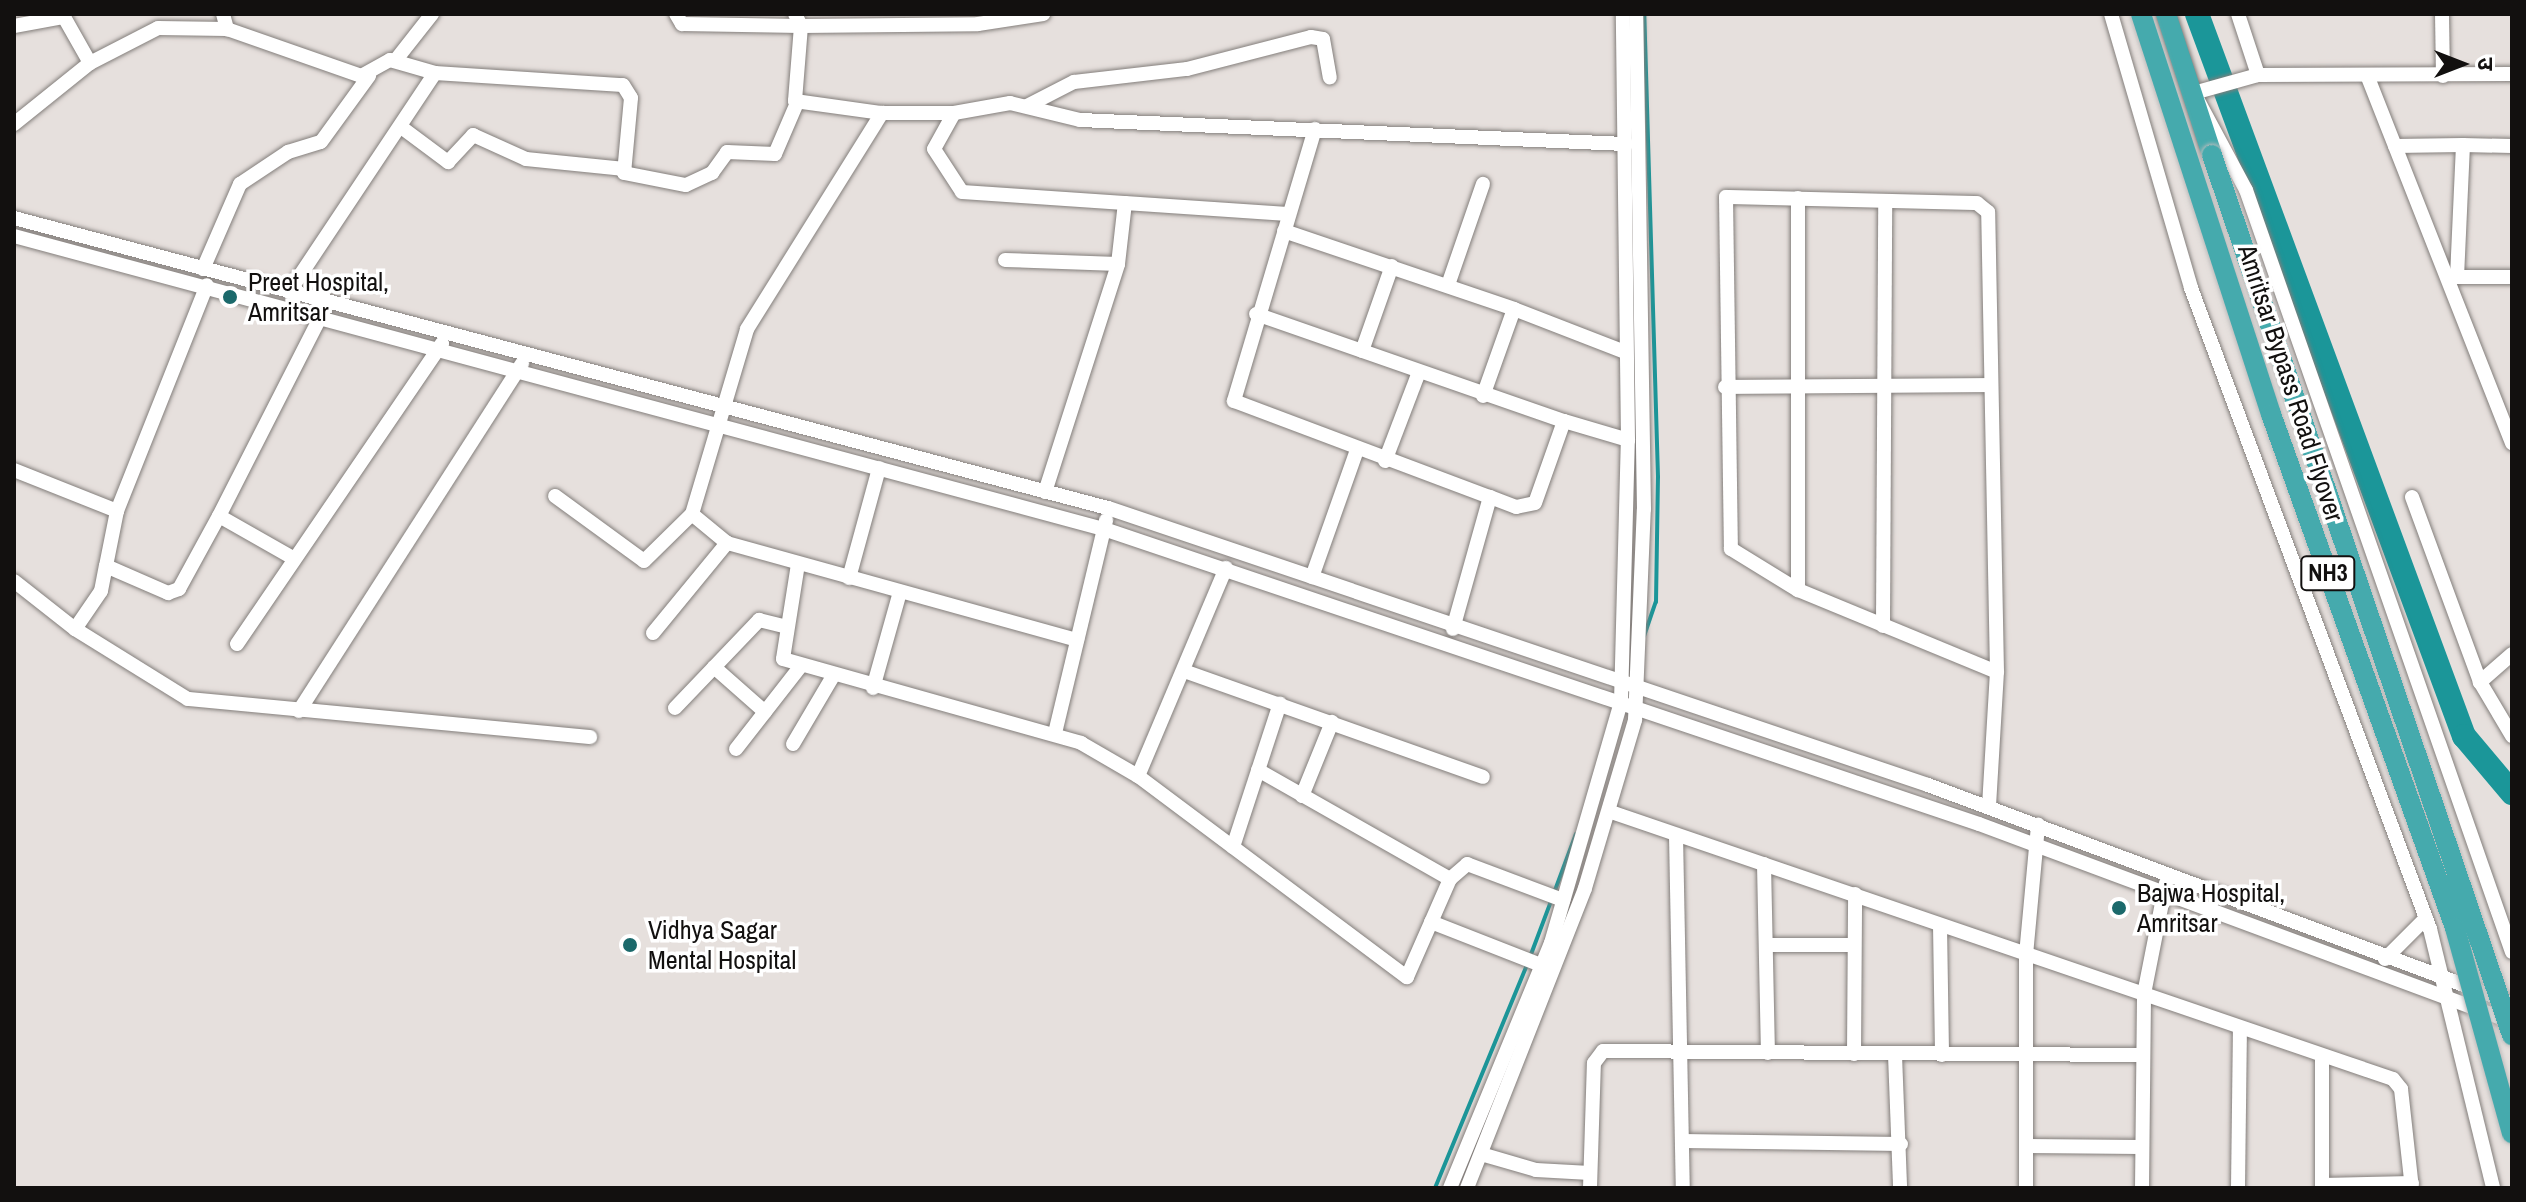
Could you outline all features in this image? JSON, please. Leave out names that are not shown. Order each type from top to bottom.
[{"type":"highway","name":"Amritsar Bypass Road Flyover","points":[[2141,14],[2271,414],[2455,928],[2512,1133]]},
{"type":"highway","name":"NH3","points":[[2166,14],[2194,93]]},
{"type":"highway","name":"Amritsar Bypass Road Flyover","points":[[2194,93],[2212,155],[2512,1035]]},
{"type":"street","points":[[203,269],[240,184],[288,152],[321,142],[369,76],[395,61],[432,14]]},
{"type":"street","points":[[676,14],[682,24],[770,19],[943,22],[1043,14]]},
{"type":"street","points":[[943,22],[962,14]]},
{"type":"street","points":[[1450,1188],[1541,965],[1621,702],[1628,440],[1623,14]]},
{"type":"street","points":[[1467,1188],[1611,812],[1637,706],[1644,509],[1636,14]]},
{"type":"street","points":[[2111,14],[2191,288],[2426,918],[2493,1188]]},
{"type":"street","points":[[2238,14],[2258,75]]},
{"type":"street","points":[[2442,14],[2443,76]]},
{"type":"street","points":[[14,26],[64,17],[90,63]]},
{"type":"street","points":[[401,127],[448,162],[473,135],[526,159],[624,169],[634,178],[686,185],[712,173],[727,152],[770,157],[797,103],[798,20]]},
{"type":"street","points":[[14,124],[90,63],[158,28],[225,21],[369,76]]},
{"type":"street","points":[[1027,106],[1074,82],[1187,69],[1311,37],[1323,39],[1330,77]]},
{"type":"street","points":[[395,61],[435,73],[627,87],[624,169]]},
{"type":"street","points":[[289,292],[435,73]]},
{"type":"street","points":[[2512,74],[2258,75],[2194,93],[2246,190],[2512,952]]},
{"type":"street","points":[[2367,75],[2452,276],[2512,443]]},
{"type":"street","points":[[797,103],[882,113],[954,113],[1001,103],[1027,106],[1080,120],[1626,144]]},
{"type":"street","points":[[555,496],[644,561],[692,514],[719,406],[762,298],[882,113]]},
{"type":"street","points":[[954,113],[934,149],[957,189],[1288,214]]},
{"type":"street","points":[[1315,129],[1234,382],[1236,405],[1516,507],[1535,503],[1564,421]]},
{"type":"street","points":[[2452,276],[2463,145]]},
{"type":"street","points":[[2395,146],[2512,146]]},
{"type":"street","points":[[1448,285],[1483,184]]},
{"type":"street","points":[[1989,806],[1997,672],[1988,212],[1977,203],[1733,195],[1723,203],[1731,549],[1798,590],[1997,672]]},
{"type":"street","points":[[1798,198],[1798,590]]},
{"type":"street","points":[[1883,626],[1885,201]]},
{"type":"street","points":[[1045,492],[1118,264],[1125,203]]},
{"type":"street","points":[[14,218],[1108,508],[1312,577],[1453,629],[1989,806],[2385,959],[2512,1003]]},
{"type":"street","points":[[1284,231],[1448,285],[1625,352]]},
{"type":"street","points":[[14,236],[322,315],[1104,529],[1637,706],[2031,847],[2165,890],[2512,1022]]},
{"type":"street","points":[[1005,260],[1118,264]]},
{"type":"street","points":[[1362,351],[1392,266]]},
{"type":"street","points":[[2452,276],[2512,277]]},
{"type":"street","points":[[75,629],[101,591],[117,511],[207,285]]},
{"type":"street","points":[[106,566],[176,593],[329,301]]},
{"type":"street","points":[[1483,396],[1514,309]]},
{"type":"street","points":[[1256,314],[1483,396],[1628,440]]},
{"type":"street","points":[[237,644],[449,333]]},
{"type":"street","points":[[299,711],[528,353]]},
{"type":"street","points":[[1385,461],[1419,372]]},
{"type":"street","points":[[1725,387],[1989,385]]},
{"type":"street","points":[[1312,577],[1357,450]]},
{"type":"street","points":[[849,578],[879,468]]},
{"type":"street","points":[[14,470],[117,511]]},
{"type":"street","points":[[1453,629],[1490,497]]},
{"type":"street","points":[[2412,497],[2480,682],[2512,736]]},
{"type":"street","points":[[1055,733],[1108,508]]},
{"type":"street","points":[[692,514],[727,543],[1077,640]]},
{"type":"street","points":[[219,516],[293,558]]},
{"type":"street","points":[[653,633],[727,543]]},
{"type":"street","points":[[798,564],[779,656],[800,667],[873,688],[1055,733],[1138,776],[1407,977],[1450,879],[1478,862],[1563,900]]},
{"type":"street","points":[[1138,776],[1226,568]]},
{"type":"street","points":[[14,581],[75,629],[188,699],[590,737]]},
{"type":"street","points":[[873,688],[900,592]]},
{"type":"street","points":[[675,708],[759,620],[783,626]]},
{"type":"street","points":[[2480,682],[2512,654]]},
{"type":"street","points":[[714,667],[765,712]]},
{"type":"street","points":[[736,749],[800,667]]},
{"type":"street","points":[[1184,671],[1483,777]]},
{"type":"street","points":[[793,744],[833,676]]},
{"type":"street","points":[[1233,847],[1280,703]]},
{"type":"street","points":[[1302,796],[1332,722]]},
{"type":"street","points":[[1258,770],[1450,879]]},
{"type":"street","points":[[1611,812],[2144,994],[2322,1060],[2399,1083],[2412,1186],[2322,1186],[2322,1060]]},
{"type":"street","points":[[2026,1188],[2026,955],[2031,847],[2038,825]]},
{"type":"street","points":[[1676,835],[1683,1188]]},
{"type":"street","points":[[1764,864],[1768,1053]]},
{"type":"street","points":[[2142,1188],[2144,994],[2168,875]]},
{"type":"street","points":[[1854,1054],[1851,945],[1855,894]]},
{"type":"street","points":[[2385,959],[2426,918]]},
{"type":"street","points":[[1431,922],[1541,965]]},
{"type":"street","points":[[1940,925],[1942,1055]]},
{"type":"street","points":[[1766,945],[1851,945]]},
{"type":"street","points":[[2238,1188],[2240,1029]]},
{"type":"street","points":[[1481,1154],[1590,1181],[1595,1057],[1681,1051],[2142,1055]]},
{"type":"street","points":[[1895,1055],[1901,1144],[1900,1188]]},
{"type":"street","points":[[1682,1141],[1901,1144]]},
{"type":"street","points":[[2027,1146],[2141,1147]]},
{"type":"waterway","points":[[1644,14],[1658,477],[1656,602],[1644,636]]},
{"type":"waterway","points":[[2197,14],[2464,736],[2512,793]]},
{"type":"waterway","points":[[1554,893],[1576,834]]},
{"type":"waterway","points":[[1530,957],[1551,901]]},
{"type":"waterway","points":[[1435,1188],[1527,965]]},
{"type":"place","name":"Preet Hospital, Amritsar","points":[[230,297]]},
{"type":"place","name":"Bajwa Hospital, Amritsar","points":[[2119,908]]},
{"type":"place","name":"Vidhya Sagar Mental Hospital","points":[[630,945]]}]
